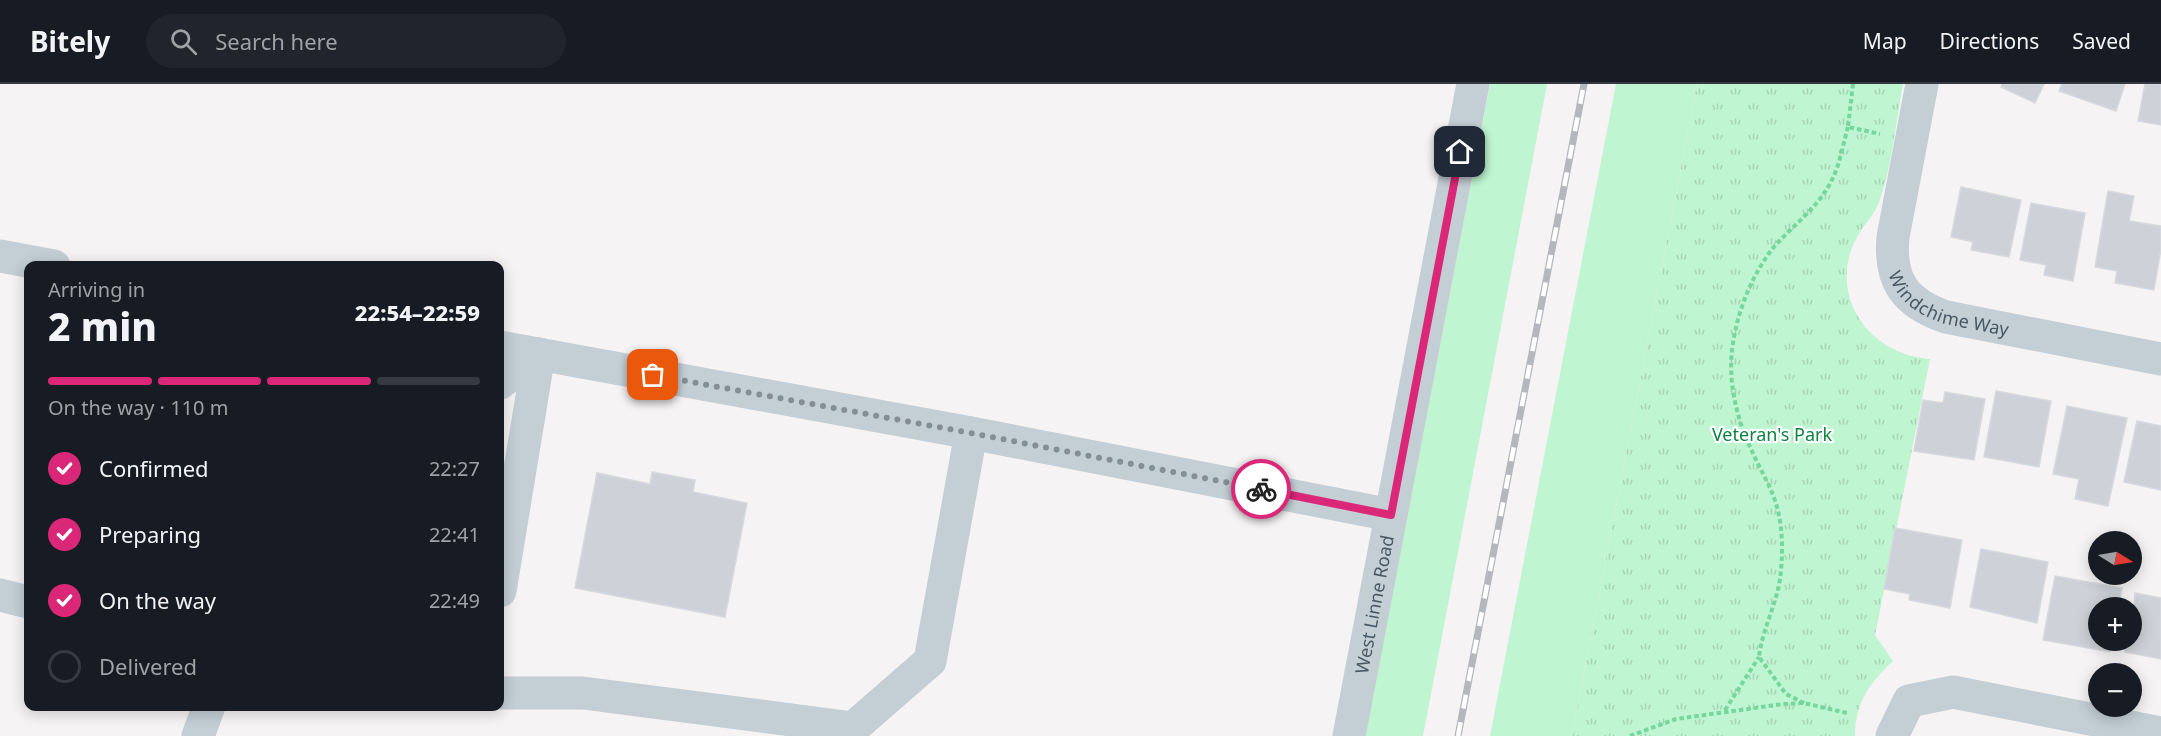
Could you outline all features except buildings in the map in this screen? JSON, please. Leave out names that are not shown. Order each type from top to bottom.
[{"type":"street","name":"West Linne Road","points":[[1349,736],[1473,84]]},
{"type":"street","name":"Windchime Way","points":[[1922,84],[1892,246],[1895,274],[1905,293],[1929,311],[1946,318],[2161,359]]},
{"type":"street","points":[[0,256],[27,261]]},
{"type":"street","points":[[504,348],[971,433],[1391,515]]},
{"type":"street","points":[[504,380],[539,354]]},
{"type":"street","points":[[504,567],[539,354]]},
{"type":"street","points":[[504,693],[583,693],[853,728],[930,661],[971,433]]},
{"type":"street","points":[[0,595],[24,601]]},
{"type":"street","points":[[1892,736],[1909,701],[1953,692],[2161,733]]},
{"type":"street","points":[[198,736],[207,711]]},
{"type":"path","points":[[1725,710],[1759,657],[1761,638],[1780,580],[1782,546],[1779,512],[1772,490],[1750,449],[1734,393],[1731,364],[1733,343],[1740,311],[1755,275],[1774,248],[1814,207],[1832,180],[1848,128],[1853,84]]},
{"type":"path","points":[[1848,128],[1884,135]]},
{"type":"path","points":[[1759,657],[1786,694],[1804,704]]},
{"type":"path","points":[[1630,736],[1676,719],[1725,710],[1804,704],[1847,713]]},
{"type":"green space","points":[[1490,84],[1547,84],[1423,736],[1365,736]]},
{"type":"green space","points":[[1616,84],[1697,84],[1572,736],[1490,736]]},
{"type":"green space","name":"Veteran's Park","points":[[1697,84],[1903,84],[1883,188],[1876,208],[1853,245],[1847,266],[1847,286],[1852,305],[1861,322],[1875,336],[1891,348],[1909,355],[1930,359],[1875,635],[1893,661],[1877,677],[1865,694],[1858,713],[1855,736],[1572,736]]},
{"type":"railway","points":[[1458,736],[1584,84]]},
{"type":"way so far","points":[[653,375],[1261,489]]},
{"type":"route","points":[[1261,489],[1391,515],[1460,152]]}]
